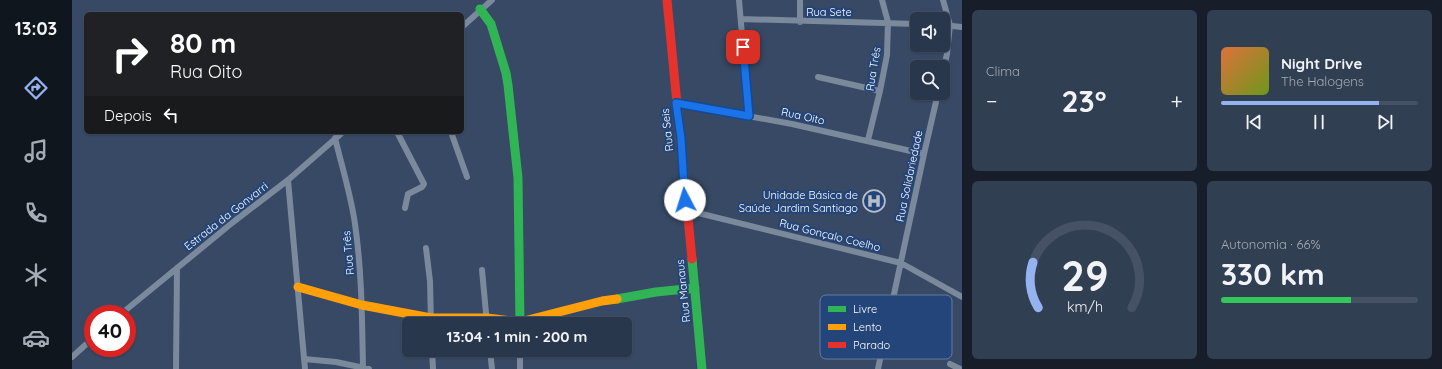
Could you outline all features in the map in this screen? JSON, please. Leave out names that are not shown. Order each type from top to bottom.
[{"type":"street","points":[[464,25],[480,9],[492,0]]},
{"type":"street","name":"Rua Seis","points":[[667,0],[676,103],[681,138],[686,210]]},
{"type":"street","points":[[739,0],[749,116]]},
{"type":"street","points":[[800,0],[800,22]]},
{"type":"street","name":"Rua Três","points":[[868,140],[887,55],[888,22],[882,0]]},
{"type":"street","points":[[943,0],[944,12]]},
{"type":"street","points":[[480,9],[491,24],[506,73],[508,85],[518,178],[520,317]]},
{"type":"street","name":"Rua Sete","points":[[741,20],[910,24]]},
{"type":"street","points":[[950,26],[962,27]]},
{"type":"street","points":[[818,77],[880,91]]},
{"type":"street","name":"Rua Solidariedade","points":[[894,295],[936,100]]},
{"type":"street","name":"Rua Oito","points":[[676,103],[868,140],[924,154]]},
{"type":"street","name":"Estrada da Gonvarri","points":[[132,305],[232,223],[288,180],[340,134]]},
{"type":"street","points":[[397,134],[424,184],[422,187],[408,194],[405,208]]},
{"type":"street","points":[[452,134],[467,177]]},
{"type":"street","name":"Rua Três","points":[[335,138],[355,224],[366,368]]},
{"type":"street","points":[[288,180],[306,369]]},
{"type":"street","name":"Rua Gonçalo Coelho","points":[[686,210],[901,263],[962,297]]},
{"type":"street","name":"Rua Manaus","points":[[686,210],[702,369]]},
{"type":"street","points":[[426,248],[430,281],[431,317]]},
{"type":"street","points":[[176,369],[177,268]]},
{"type":"street","points":[[482,270],[487,317]]},
{"type":"street","points":[[298,287],[362,305],[414,317]]},
{"type":"street","points":[[542,317],[602,301],[656,292],[695,288]]},
{"type":"street","points":[[72,357],[84,346]]},
{"type":"street","points":[[432,357],[433,369]]},
{"type":"street","points":[[491,357],[492,369]]},
{"type":"street","points":[[520,357],[520,369]]},
{"type":"street","points":[[304,359],[336,362],[366,368]]},
{"type":"street","name":"Rua Solidariedade","points":[[878,369],[880,359]]},
{"type":"street","points":[[950,364],[960,369]]},
{"type":"traffic: fast","points":[[480,9],[491,24],[506,73],[508,85],[518,178],[520,317]]},
{"type":"traffic: fast","points":[[692,259],[702,369]]},
{"type":"traffic: fast","points":[[617,299],[656,292],[695,288]]},
{"type":"traffic: slow","points":[[298,287],[362,305],[431,318],[487,318],[520,322],[602,301],[617,299]]},
{"type":"traffic: jam","points":[[667,0],[692,259]]},
{"type":"place","name":"Unidade Básica de Saúde Jardim Santiago","points":[[874,201]]},
{"type":"route","points":[[685,200],[681,138],[676,103],[749,116],[743,47]]}]
